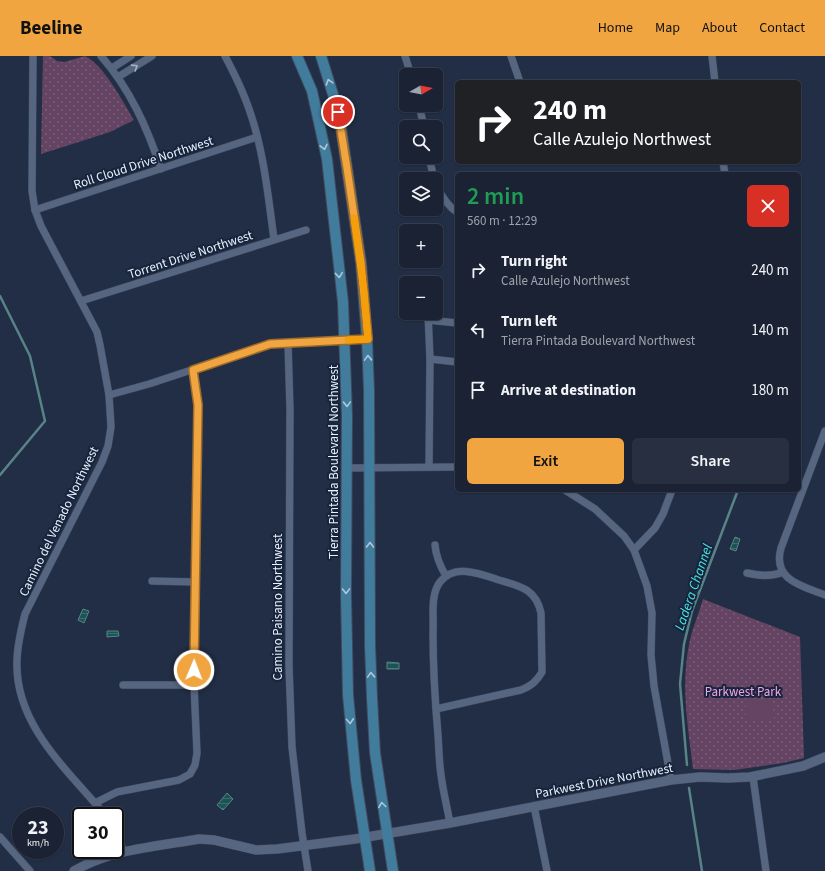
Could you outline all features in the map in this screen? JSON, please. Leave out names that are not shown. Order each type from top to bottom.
[{"type":"main road","name":"Tierra Pintada Boulevard Northwest","points":[[297,56],[312,91],[327,159],[342,302],[345,340],[347,468],[346,595],[348,695],[356,780],[370,871]]},
{"type":"main road","points":[[320,56],[340,121],[361,263],[368,339],[370,645],[372,698],[375,753],[386,834],[393,871]]},
{"type":"street","name":"Camino del Venado Northwest","points":[[34,56],[32,191],[35,210],[41,226],[97,332],[109,395],[111,427],[108,446],[102,462],[25,614],[19,639],[17,663],[20,687],[35,728],[48,749],[98,807]]},
{"type":"street","points":[[101,56],[112,68],[138,110],[150,137],[161,169]]},
{"type":"street","points":[[112,68],[131,56]]},
{"type":"street","points":[[118,77],[152,56]]},
{"type":"street","points":[[224,56],[238,81],[258,137],[274,240]]},
{"type":"street","points":[[405,56],[409,68]]},
{"type":"street","points":[[511,56],[519,80]]},
{"type":"street","points":[[712,56],[715,80]]},
{"type":"street","name":"Roll Cloud Drive Northwest","points":[[35,210],[258,137]]},
{"type":"street","points":[[443,198],[455,211]]},
{"type":"street","name":"Torrent Drive Northwest","points":[[81,301],[306,230]]},
{"type":"street","points":[[428,320],[430,359],[429,467]]},
{"type":"street","points":[[442,320],[455,323]]},
{"type":"street","points":[[109,395],[193,370],[270,344],[368,339]]},
{"type":"street","name":"Camino Paisano Northwest","points":[[288,343],[290,409],[289,673],[292,747],[303,845],[308,871]]},
{"type":"street","points":[[430,359],[455,362]]},
{"type":"street","points":[[95,803],[117,792],[179,780],[190,774],[195,765],[197,753],[194,685],[198,405],[193,370]]},
{"type":"street","points":[[825,431],[781,548],[779,559],[782,571],[791,581],[825,595]]},
{"type":"street","points":[[347,468],[455,467]]},
{"type":"street","points":[[568,492],[595,509],[624,536],[634,550],[647,586],[652,613],[651,655],[654,686],[671,780]]},
{"type":"street","points":[[634,550],[655,528],[663,514],[671,492]]},
{"type":"street","points":[[435,545],[436,554],[446,576]]},
{"type":"street","points":[[747,573],[765,576],[775,575],[782,571]]},
{"type":"street","points":[[436,709],[521,690],[530,686],[537,680],[542,672],[541,613],[535,597],[526,590],[514,585],[477,573],[455,572],[446,576],[440,581],[436,588],[434,601],[433,676],[441,774],[450,823]]},
{"type":"street","points":[[152,581],[196,582]]},
{"type":"street","points":[[123,685],[194,685]]},
{"type":"street","name":"Parkwest Drive Northwest","points":[[124,852],[164,844],[200,840],[214,840],[256,850],[277,850],[303,845],[364,838],[450,823],[671,780],[700,776],[735,778],[753,777],[803,766],[825,757]]},
{"type":"street","points":[[753,777],[766,871]]},
{"type":"street","points":[[534,806],[547,871]]},
{"type":"street","points":[[0,837],[30,871]]},
{"type":"street","name":"Parkwest Drive Northwest","points":[[74,871],[99,859]]},
{"type":"green space","points":[[43,56],[50,56],[57,61],[64,62],[85,56],[99,67],[106,75],[134,120],[110,132],[41,154]]},
{"type":"green space","name":"Parkwest Park","points":[[703,599],[800,637],[804,758],[783,763],[734,770],[693,769],[687,721],[685,688],[687,656],[690,640]]},
{"type":"green space","points":[[746,700],[773,700],[774,720],[746,720]]},
{"type":"shaded area","points":[[735,537],[740,539],[736,551],[730,549]]},
{"type":"shaded area","points":[[83,609],[89,611],[84,623],[78,620]]},
{"type":"shaded area","points":[[107,631],[118,631],[119,636],[107,637]]},
{"type":"shaded area","points":[[387,662],[399,663],[399,669],[387,669]]},
{"type":"shaded area","points":[[227,793],[233,799],[223,810],[217,805]]},
{"type":"waterway","points":[[0,296],[30,356],[45,421],[0,475]]},
{"type":"waterway","name":"Ladera Channel","points":[[687,765],[680,684],[684,644],[692,611],[737,492]]},
{"type":"waterway","name":"Ladera Channel","points":[[689,788],[702,871]]},
{"type":"slow traffic","points":[[348,340],[368,339],[361,263],[354,218]]},
{"type":"route","points":[[194,670],[198,405],[193,370],[270,344],[368,339],[361,263],[338,112]]}]
